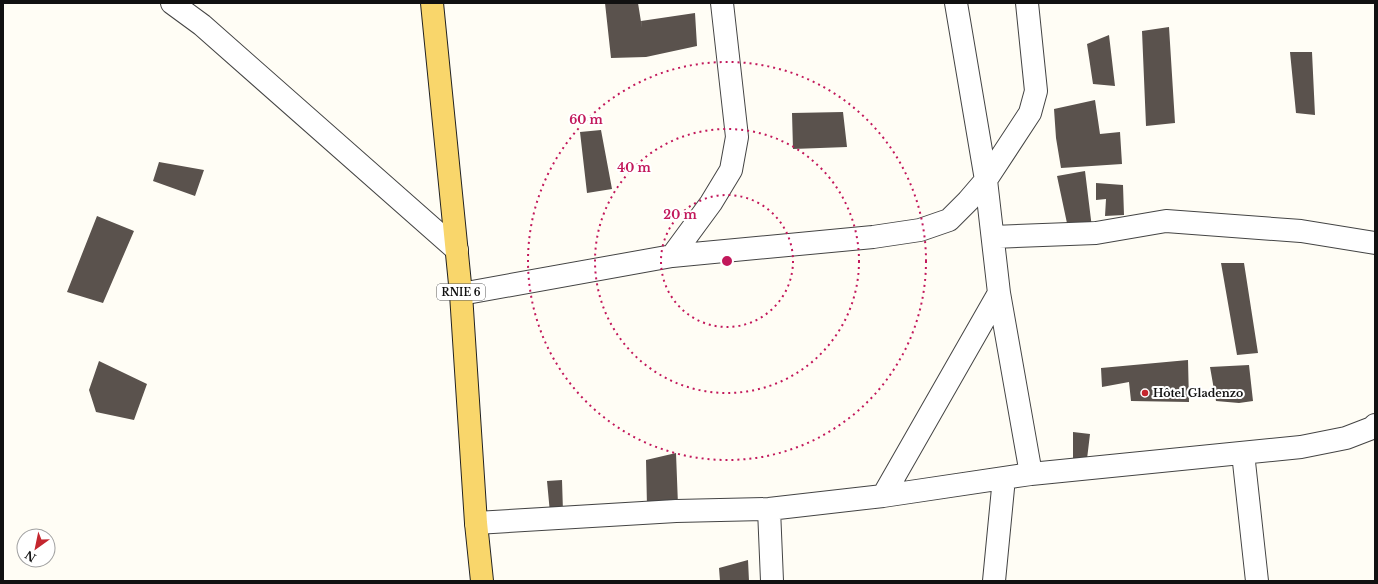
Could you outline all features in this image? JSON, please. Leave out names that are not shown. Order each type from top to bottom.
[{"type":"main road","name":"RNIE 6","points":[[432,3],[461,294],[476,522],[482,581]]},
{"type":"street","points":[[172,3],[202,25],[457,250]]},
{"type":"street","points":[[672,256],[711,203],[731,170],[736,137],[722,3]]},
{"type":"street","points":[[956,3],[986,180],[999,293],[1031,474]]},
{"type":"street","points":[[461,294],[672,256],[873,237],[920,230],[949,220],[968,202],[986,180],[1030,113],[1036,90],[1027,3]]},
{"type":"street","points":[[993,237],[1096,233],[1166,221],[1301,232],[1375,243]]},
{"type":"street","points":[[883,496],[999,293]]},
{"type":"street","points":[[476,522],[676,511],[769,509],[883,496],[1031,474],[1301,447],[1346,438],[1372,428],[1375,424]]},
{"type":"street","points":[[1243,453],[1257,581]]},
{"type":"street","points":[[994,581],[1004,478]]},
{"type":"street","points":[[769,509],[772,581]]},
{"type":"building","points":[[605,3],[638,3],[642,28],[641,21],[695,13],[697,46],[646,57],[611,58]]},
{"type":"building","points":[[1169,27],[1175,123],[1146,126],[1142,31]]},
{"type":"building","points":[[1109,35],[1115,86],[1093,84],[1087,44]]},
{"type":"building","points":[[1290,52],[1312,52],[1315,115],[1296,113]]},
{"type":"building","points":[[1095,100],[1100,134],[1120,132],[1122,164],[1061,168],[1056,138],[1054,109]]},
{"type":"building","points":[[843,112],[847,147],[793,149],[792,113]]},
{"type":"building","points":[[601,130],[612,189],[587,193],[580,132]]},
{"type":"building","points":[[159,162],[204,170],[195,196],[153,181]]},
{"type":"building","points":[[1085,171],[1092,228],[1068,228],[1057,176]]},
{"type":"building","points":[[1096,183],[1123,185],[1124,215],[1105,216],[1106,199],[1096,200]]},
{"type":"building","points":[[97,216],[134,231],[103,303],[67,292]]},
{"type":"building","points":[[1221,263],[1244,263],[1258,353],[1237,355]]},
{"type":"building","points":[[1188,360],[1189,402],[1131,401],[1129,382],[1102,387],[1101,368]]},
{"type":"building","points":[[99,361],[147,384],[134,420],[96,412],[89,390]]},
{"type":"building","points":[[1249,365],[1253,401],[1239,403],[1216,401],[1210,367]]},
{"type":"building","points":[[1073,432],[1090,434],[1087,459],[1073,461]]},
{"type":"building","points":[[676,453],[678,505],[647,507],[646,460]]},
{"type":"building","points":[[562,480],[563,512],[550,513],[547,481]]},
{"type":"building","points":[[748,560],[749,581],[720,581],[719,568]]},
{"type":"place","name":"Hôtel Gladenzo","points":[[1145,393]]}]
